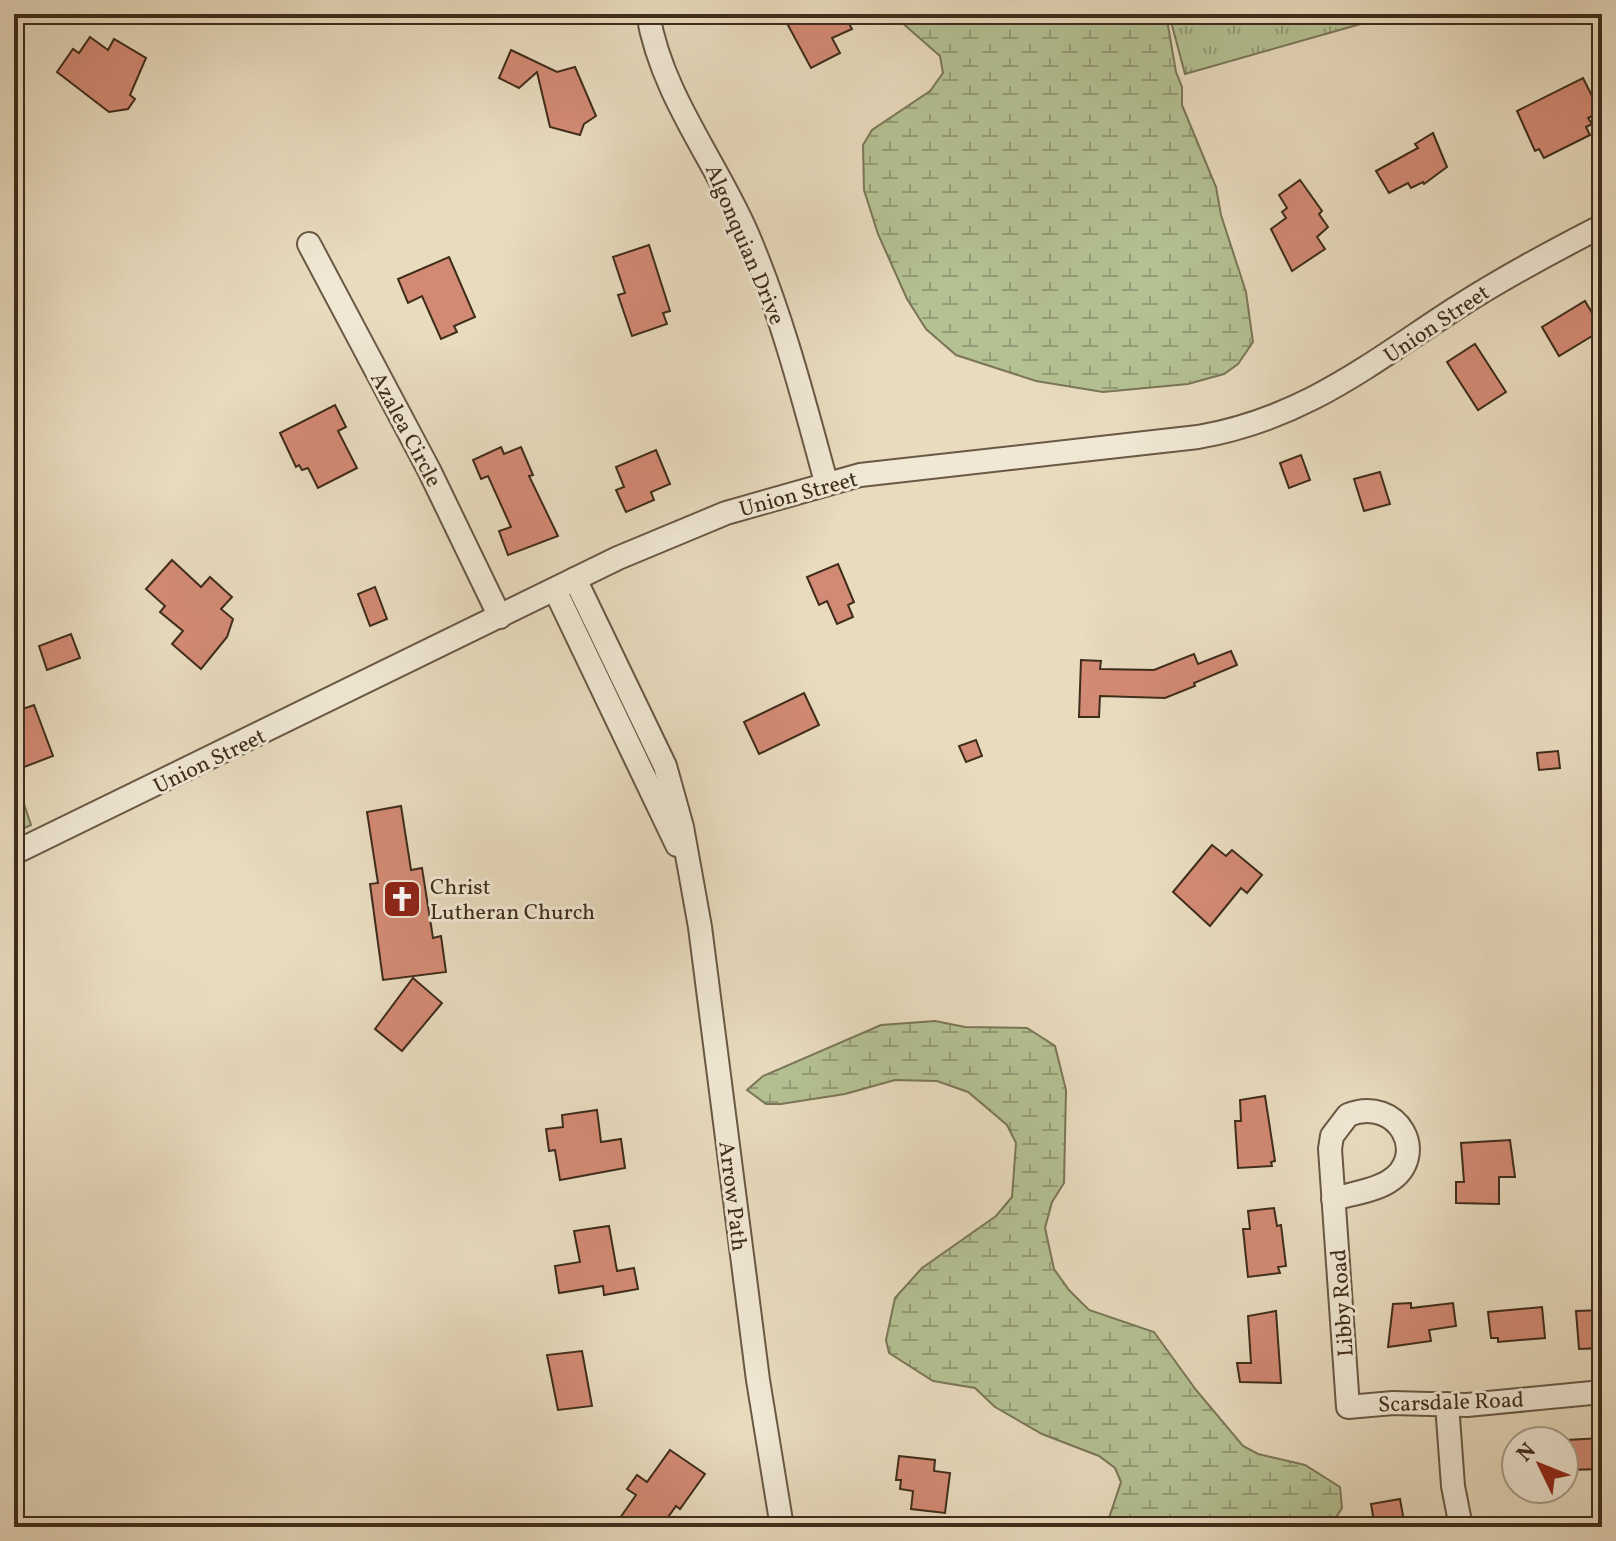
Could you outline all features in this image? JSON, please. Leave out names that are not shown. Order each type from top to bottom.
[{"type":"street","name":"Algonquian Drive","points":[[648,14],[664,73],[716,168],[760,265],[783,331],[826,482]]},
{"type":"street","name":"Union Street","points":[[14,853],[575,579],[692,526],[826,482],[900,469],[1198,437],[1262,422],[1353,378],[1478,294],[1602,226]]},
{"type":"street","name":"Azalea Circle","points":[[309,244],[429,470],[500,617]]},
{"type":"street","name":"Arrow Path","points":[[575,579],[665,766],[682,827],[700,927],[756,1364],[782,1527]]},
{"type":"street","name":"Arrow Path","points":[[555,590],[687,866]]},
{"type":"street","name":"Libby Road","points":[[1333,1199],[1348,1407]]},
{"type":"street","name":"Scarsdale Road","points":[[1348,1407],[1447,1404],[1602,1392]]},
{"type":"street","points":[[1447,1404],[1453,1486],[1461,1527]]},
{"type":"green space","points":[[892,14],[1166,14],[1176,72],[1182,87],[1182,105],[1216,187],[1221,215],[1246,292],[1253,342],[1238,364],[1224,374],[1188,384],[1103,392],[1036,381],[956,355],[926,329],[907,299],[878,234],[864,190],[863,145],[872,130],[930,91],[943,73],[940,56]]},
{"type":"green space","points":[[1169,14],[1396,14],[1185,74]]},
{"type":"green space","points":[[14,774],[31,825],[14,833]]},
{"type":"green space","points":[[935,1021],[965,1027],[1027,1028],[1055,1046],[1066,1090],[1064,1183],[1052,1202],[1045,1228],[1054,1269],[1089,1310],[1154,1332],[1196,1390],[1243,1446],[1258,1454],[1305,1465],[1340,1487],[1342,1508],[1330,1527],[1106,1527],[1121,1482],[1115,1468],[1099,1456],[1042,1434],[995,1407],[975,1388],[933,1381],[889,1353],[886,1340],[895,1298],[922,1268],[996,1216],[1012,1197],[1016,1143],[1007,1125],[968,1092],[937,1081],[895,1080],[845,1094],[781,1104],[766,1104],[747,1090],[763,1076],[881,1025]]},
{"type":"green space","points":[[596,1519],[613,1523],[613,1527],[560,1527]]},
{"type":"building","points":[[782,14],[844,14],[852,29],[832,38],[840,53],[811,68]]},
{"type":"building","points":[[90,37],[108,50],[114,39],[146,58],[130,95],[135,99],[128,109],[109,112],[57,72],[73,49],[79,53]]},
{"type":"building","points":[[511,50],[557,72],[575,67],[596,116],[584,124],[580,135],[550,127],[537,72],[519,88],[499,78]]},
{"type":"building","points":[[1583,78],[1600,112],[1588,118],[1592,124],[1586,127],[1590,135],[1544,158],[1539,149],[1535,151],[1517,111]]},
{"type":"building","points":[[1433,133],[1447,167],[1424,184],[1411,188],[1408,183],[1389,193],[1376,171],[1418,148],[1415,144]]},
{"type":"building","points":[[1300,180],[1322,211],[1319,214],[1328,227],[1317,237],[1325,249],[1292,271],[1271,229],[1286,218],[1282,212],[1287,208],[1279,195]]},
{"type":"building","points":[[649,245],[670,311],[663,313],[667,324],[632,336],[618,295],[625,293],[613,257]]},
{"type":"building","points":[[449,257],[475,317],[454,326],[457,332],[441,339],[422,296],[408,303],[398,279]]},
{"type":"building","points":[[1585,301],[1602,330],[1559,356],[1542,327]]},
{"type":"building","points":[[1475,344],[1506,392],[1478,410],[1447,362]]},
{"type":"building","points":[[335,405],[346,427],[338,431],[357,468],[318,488],[308,468],[302,470],[299,465],[296,467],[280,433]]},
{"type":"building","points":[[501,447],[504,454],[521,447],[533,475],[529,476],[558,536],[508,555],[499,531],[511,527],[488,476],[481,479],[473,460]]},
{"type":"building","points":[[656,450],[670,484],[651,492],[654,500],[626,512],[616,490],[624,487],[616,467]]},
{"type":"building","points":[[1301,455],[1310,480],[1289,488],[1280,463]]},
{"type":"building","points":[[1380,472],[1390,504],[1364,511],[1354,479]]},
{"type":"building","points":[[172,560],[201,587],[210,577],[232,597],[221,609],[233,619],[227,637],[201,669],[172,644],[183,631],[160,612],[165,606],[146,589]]},
{"type":"building","points":[[838,564],[854,602],[848,605],[853,617],[837,624],[827,601],[819,605],[807,577]]},
{"type":"building","points":[[375,587],[387,619],[370,626],[358,594]]},
{"type":"building","points":[[71,634],[80,658],[47,670],[39,646]]},
{"type":"building","points":[[1231,651],[1237,665],[1194,683],[1195,686],[1165,698],[1100,696],[1099,717],[1079,717],[1081,660],[1101,661],[1100,669],[1154,670],[1194,654],[1198,664]]},
{"type":"building","points":[[804,693],[819,725],[759,754],[744,722]]},
{"type":"building","points":[[34,705],[53,756],[24,767],[14,741],[14,712]]},
{"type":"building","points":[[976,740],[982,756],[966,762],[959,746]]},
{"type":"building","points":[[1558,751],[1560,768],[1539,770],[1537,753]]},
{"type":"building","points":[[401,806],[411,870],[422,868],[433,938],[441,936],[446,972],[383,980],[370,884],[378,883],[367,812]]},
{"type":"building","points":[[1212,845],[1226,856],[1232,850],[1262,875],[1247,893],[1241,888],[1210,926],[1173,892]]},
{"type":"building","points":[[413,978],[442,1003],[402,1051],[375,1029]]},
{"type":"building","points":[[1265,1096],[1275,1161],[1271,1162],[1272,1166],[1238,1168],[1235,1121],[1241,1121],[1240,1100]]},
{"type":"building","points":[[597,1110],[601,1142],[621,1139],[625,1168],[560,1180],[555,1150],[549,1151],[546,1129],[563,1127],[562,1115]]},
{"type":"building","points":[[1510,1140],[1515,1177],[1499,1177],[1499,1204],[1456,1203],[1456,1182],[1464,1182],[1461,1143]]},
{"type":"building","points":[[1274,1208],[1277,1226],[1281,1225],[1286,1266],[1278,1267],[1280,1273],[1248,1277],[1243,1229],[1250,1229],[1248,1211]]},
{"type":"building","points":[[609,1226],[617,1271],[634,1268],[638,1289],[604,1295],[603,1286],[559,1293],[555,1266],[580,1262],[574,1231]]},
{"type":"building","points":[[1411,1303],[1411,1308],[1453,1303],[1456,1326],[1429,1330],[1431,1341],[1388,1347],[1393,1304]]},
{"type":"building","points":[[1542,1307],[1545,1338],[1498,1342],[1498,1338],[1491,1338],[1488,1312]]},
{"type":"building","points":[[1602,1310],[1602,1348],[1579,1349],[1576,1311]]},
{"type":"building","points":[[1276,1311],[1281,1383],[1240,1382],[1237,1363],[1251,1363],[1248,1316]]},
{"type":"building","points":[[582,1351],[592,1406],[558,1410],[547,1355]]},
{"type":"building","points":[[1602,1438],[1602,1469],[1580,1470],[1580,1439]]},
{"type":"building","points":[[670,1450],[705,1474],[680,1509],[676,1506],[661,1527],[633,1527],[620,1518],[636,1495],[627,1489],[637,1475],[647,1482]]},
{"type":"building","points":[[899,1456],[935,1460],[934,1471],[950,1473],[945,1513],[911,1509],[913,1491],[900,1489],[901,1480],[896,1480]]},
{"type":"building","points":[[1400,1499],[1405,1527],[1375,1527],[1371,1504]]},
{"type":"place","name":"Christ Lutheran Church","points":[[402,899]]}]
